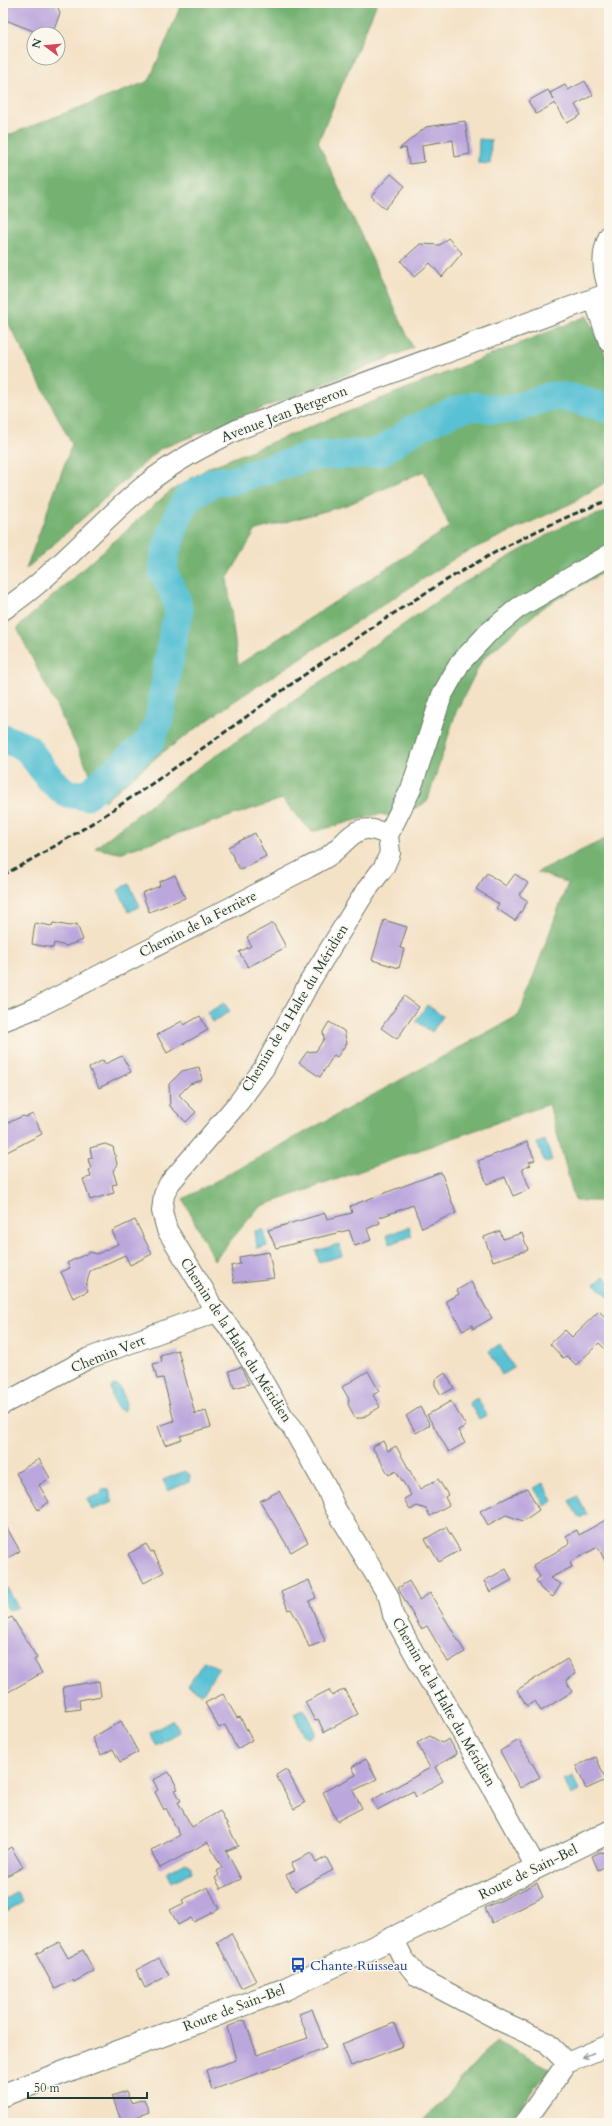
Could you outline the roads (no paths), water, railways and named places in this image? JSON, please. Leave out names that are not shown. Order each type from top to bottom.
[{"type":"main road","name":"Route de Sain-Bel","points":[[3,2095],[283,1990],[609,1832]]},
{"type":"street","points":[[609,236],[602,256],[609,342]]},
{"type":"street","name":"Avenue Jean Bergeron","points":[[3,610],[38,584],[145,484],[197,450],[239,429],[604,293]]},
{"type":"street","points":[[388,835],[412,789],[442,695],[460,663],[488,633],[518,608],[609,555]]},
{"type":"street","name":"Chemin de la Ferrière","points":[[3,1021],[36,1008],[307,868],[331,854],[346,838],[361,830],[370,828],[388,835]]},
{"type":"street","name":"Chemin de la Halte du Méridien","points":[[388,835],[390,853],[384,867],[365,892],[310,981],[264,1068],[239,1102],[176,1174],[164,1195],[162,1210],[167,1230],[216,1312],[225,1319],[237,1337],[284,1418],[292,1427],[327,1489],[335,1508],[389,1597],[393,1615],[429,1680],[439,1691],[536,1867]]},
{"type":"street","name":"Chemin Vert","points":[[3,1404],[89,1358],[216,1312]]},
{"type":"street","points":[[393,1938],[403,1958],[418,1977],[501,2021],[546,2042],[567,2063]]},
{"type":"street","points":[[524,2123],[567,2063],[609,2046]]},
{"type":"water","points":[[479,139],[491,140],[490,164],[478,163]]},
{"type":"water","points":[[129,884],[140,906],[129,912],[118,890]]},
{"type":"water","points":[[224,1003],[230,1011],[213,1022],[207,1013]]},
{"type":"water","points":[[427,1005],[443,1016],[432,1032],[416,1021]]},
{"type":"water","points":[[545,1140],[552,1160],[545,1163],[537,1143]]},
{"type":"water","points":[[409,1227],[412,1236],[390,1244],[387,1235]]},
{"type":"water","points":[[264,1230],[267,1246],[257,1248],[255,1231]]},
{"type":"water","points":[[339,1244],[342,1256],[319,1262],[316,1251]]},
{"type":"water","points":[[604,1276],[609,1281],[609,1298],[595,1284]]},
{"type":"water","points":[[500,1344],[514,1368],[502,1375],[489,1351]]},
{"type":"water","points":[[113,1385],[119,1386],[125,1398],[126,1407],[123,1411],[118,1409],[112,1398],[111,1388]]},
{"type":"water","points":[[477,1398],[487,1415],[479,1419],[469,1403]]},
{"type":"water","points":[[185,1471],[190,1475],[189,1482],[168,1491],[163,1480]]},
{"type":"water","points":[[543,1483],[553,1501],[545,1506],[534,1488]]},
{"type":"water","points":[[106,1489],[109,1491],[113,1502],[92,1510],[87,1499],[101,1494],[102,1490]]},
{"type":"water","points":[[577,1496],[587,1514],[579,1518],[569,1501]]},
{"type":"water","points":[[4,1583],[18,1607],[9,1611],[3,1600]]},
{"type":"water","points":[[204,1661],[219,1668],[202,1694],[188,1686]]},
{"type":"water","points":[[304,1709],[315,1732],[310,1738],[305,1737],[294,1714]]},
{"type":"water","points":[[173,1720],[179,1732],[156,1745],[150,1733]]},
{"type":"water","points":[[573,1776],[579,1791],[571,1795],[564,1780]]},
{"type":"water","points":[[186,1862],[191,1866],[191,1872],[172,1882],[167,1872]]},
{"type":"water","points":[[17,1892],[23,1902],[3,1913],[3,1900]]},
{"type":"waterway","points":[[3,738],[27,748],[51,780],[66,793],[85,796],[150,741],[159,720],[174,629],[179,613],[176,598],[163,572],[165,553],[178,516],[188,497],[214,482],[230,481],[311,456],[367,454],[382,451],[414,429],[457,410],[474,406],[495,409],[513,409],[551,396],[572,398],[609,409]]},
{"type":"railway","points":[[3,875],[80,831],[155,782],[300,678],[374,627],[449,579],[527,536],[609,500]]},
{"type":"place","name":"Chante Ruisseau","points":[[298,1965]]}]
